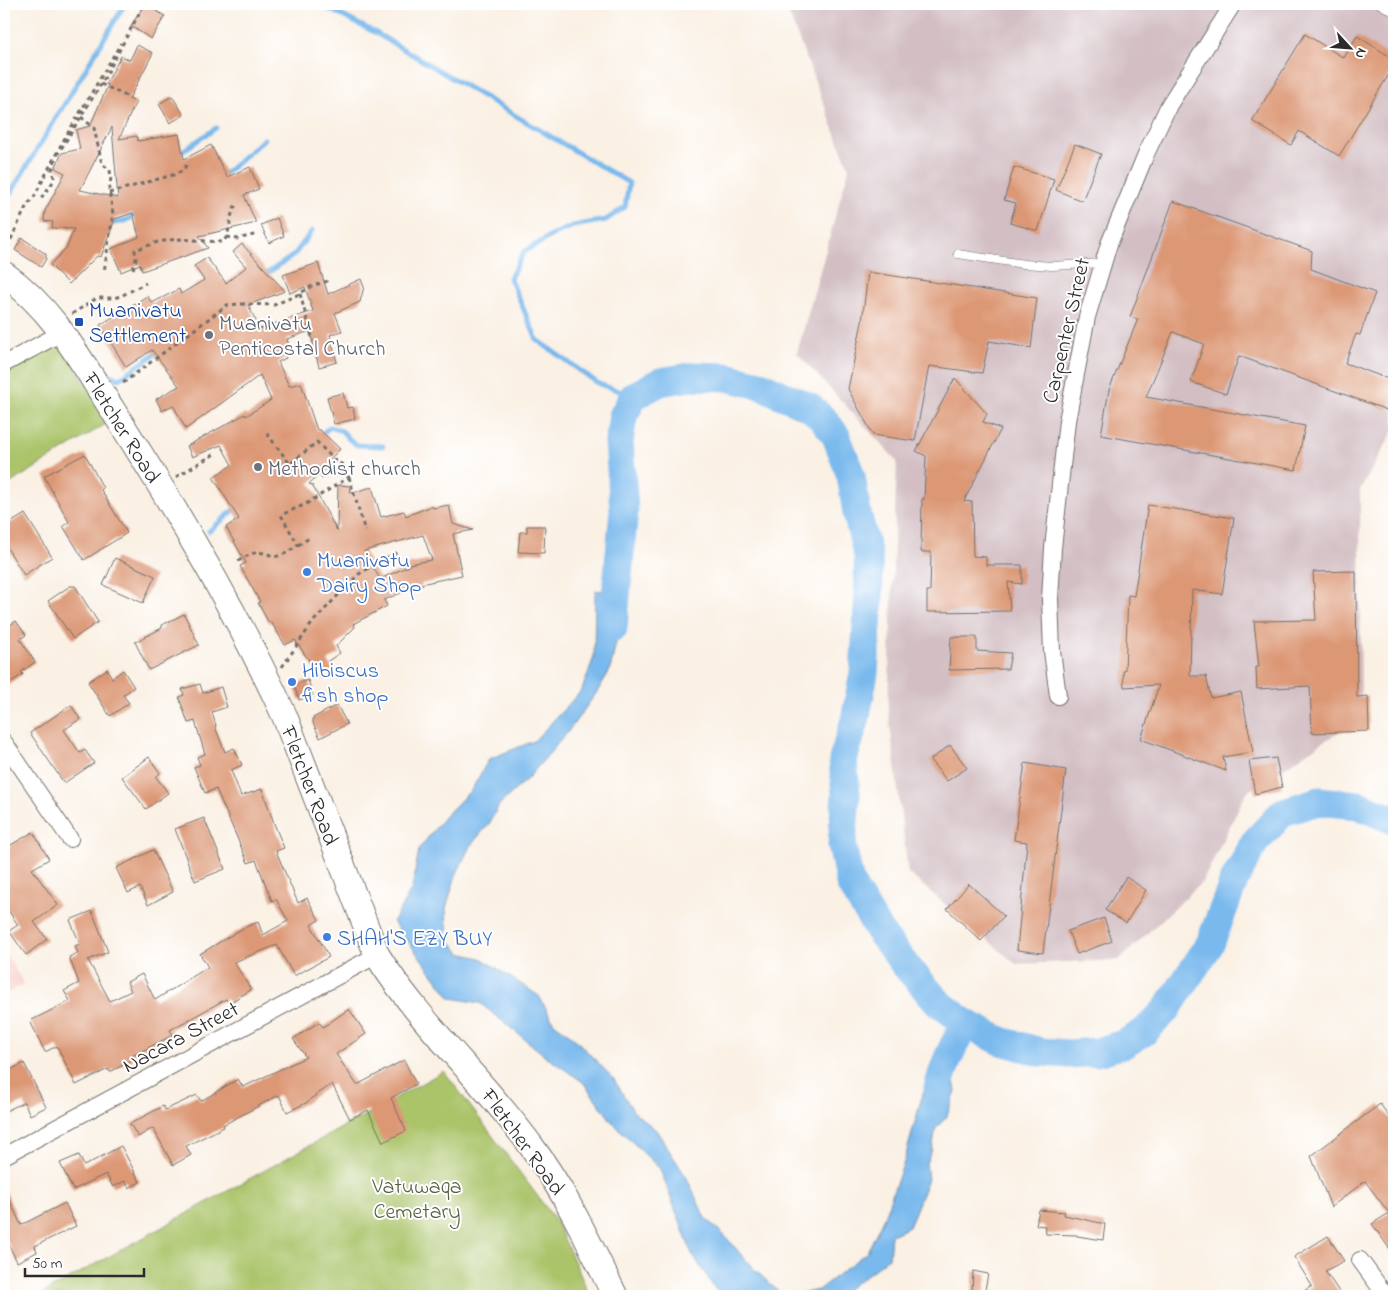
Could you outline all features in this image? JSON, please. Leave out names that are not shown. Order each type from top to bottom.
[{"type":"main road","name":"Fletcher Road","points":[[4,274],[35,300],[60,328],[161,487],[210,572],[285,717],[377,955],[413,1004],[480,1081],[532,1146],[554,1179],[615,1296]]},
{"type":"street","name":"Carpenter Street","points":[[1058,696],[1052,651],[1050,599],[1052,548],[1068,421],[1087,317],[1109,244],[1134,181],[1169,106],[1233,4]]},
{"type":"street","points":[[4,364],[60,328]]},
{"type":"street","points":[[4,742],[70,839]]},
{"type":"street","name":"Nacara Street","points":[[4,1156],[377,955]]},
{"type":"street","points":[[1360,1260],[1386,1296]]},
{"type":"lane","points":[[1380,4],[1394,12]]},
{"type":"lane","points":[[958,254],[1024,264],[1052,266],[1104,263]]},
{"type":"path","points":[[41,198],[53,182],[52,170],[56,157],[101,84],[144,4]]},
{"type":"path","points":[[4,254],[62,143],[121,43]]},
{"type":"path","points":[[101,84],[130,98]]},
{"type":"path","points":[[80,117],[94,128],[102,164],[110,170],[112,178],[109,193],[113,214],[104,272]]},
{"type":"path","points":[[109,193],[176,174],[184,170],[188,163]]},
{"type":"path","points":[[133,269],[136,259],[134,250],[158,242],[177,239],[223,242],[227,237],[232,210],[236,205]]},
{"type":"path","points":[[227,237],[237,238],[258,234]]},
{"type":"path","points":[[123,383],[227,306],[242,304],[274,305],[300,294],[312,286],[331,280]]},
{"type":"path","points":[[60,328],[88,302],[97,298],[121,296],[146,283]]},
{"type":"path","points":[[300,294],[313,341]]},
{"type":"path","points":[[265,431],[290,464],[317,442],[333,459],[343,465],[349,477],[365,531]]},
{"type":"path","points":[[161,487],[216,453]]},
{"type":"path","points":[[321,478],[343,465]]},
{"type":"path","points":[[298,544],[281,515],[306,504],[349,477]]},
{"type":"path","points":[[238,560],[256,551],[268,553],[275,557],[311,537]]},
{"type":"path","points":[[269,683],[313,622],[342,591],[359,574],[397,552]]},
{"type":"shaded area","points":[[785,4],[1394,4],[1394,430],[1360,490],[1361,717],[1246,793],[1203,881],[1119,960],[1016,964],[908,873],[888,707],[897,461],[797,353],[849,168]]},
{"type":"shaded area","points":[[4,951],[24,984],[4,995]]},
{"type":"green space","points":[[58,339],[109,422],[4,487],[4,377]]},
{"type":"green space","name":"Vatuwaqa Cemetary","points":[[444,1071],[556,1221],[590,1296],[38,1296]]},
{"type":"water","points":[[628,588],[610,670],[597,692],[567,733],[529,777],[499,805],[489,824],[470,846],[456,875],[446,908],[448,938],[460,953],[481,958],[539,996],[554,1023],[573,1037],[613,1078],[634,1112],[656,1130],[687,1178],[705,1218],[783,1296],[720,1296],[692,1254],[660,1169],[613,1123],[583,1082],[548,1058],[480,1003],[451,998],[393,922],[412,888],[419,849],[445,816],[472,789],[489,759],[534,741],[582,690],[594,657],[595,591]]},
{"type":"water","points":[[941,1052],[960,1055],[953,1074],[956,1092],[946,1118],[936,1128],[932,1150],[926,1163],[928,1179],[909,1227],[891,1235],[889,1258],[838,1296],[793,1296],[818,1290],[867,1252],[884,1217],[904,1162],[923,1093]]},
{"type":"building","points":[[145,4],[161,4],[156,11],[165,16],[151,39],[131,26]]},
{"type":"building","points":[[1305,34],[1344,58],[1357,36],[1394,59],[1394,66],[1339,156],[1299,131],[1291,145],[1252,121]]},
{"type":"building","points":[[137,45],[153,53],[129,99],[136,102],[119,139],[137,136],[138,141],[179,134],[184,159],[211,145],[227,177],[250,167],[259,189],[244,195],[256,223],[199,236],[208,248],[142,271],[140,264],[121,272],[111,249],[139,237],[133,213],[115,219],[101,257],[97,256],[69,284],[50,265],[67,247],[74,229],[52,228],[53,222],[44,221],[45,211],[65,173],[55,168],[62,153],[80,149],[76,130],[90,126],[108,85],[106,84],[121,56],[130,60]],"holes":[[[112,127],[118,198],[80,190]]]},
{"type":"building","points":[[172,96],[184,115],[170,123],[159,104]]},
{"type":"building","points":[[1075,144],[1101,154],[1082,201],[1056,190]]},
{"type":"building","points":[[1014,167],[1054,179],[1038,231],[1010,223],[1016,203],[1004,200]]},
{"type":"building","points":[[1173,201],[1312,251],[1311,269],[1375,293],[1360,335],[1356,334],[1345,363],[1394,381],[1394,390],[1387,410],[1239,356],[1226,394],[1191,382],[1204,344],[1173,332],[1146,397],[1305,426],[1296,470],[1101,435],[1109,390],[1138,319],[1130,317]]},
{"type":"building","points":[[277,218],[284,236],[269,243],[261,225]]},
{"type":"building","points":[[22,238],[46,254],[46,259],[41,267],[15,250]]},
{"type":"building","points":[[242,244],[285,291],[248,305],[260,329],[313,311],[305,287],[290,293],[283,275],[318,263],[328,294],[361,279],[364,287],[360,302],[335,313],[342,331],[330,335],[337,362],[319,367],[310,331],[287,339],[290,350],[284,352],[286,358],[278,362],[289,386],[301,383],[317,430],[320,430],[340,449],[330,459],[333,462],[309,484],[312,485],[337,531],[338,485],[350,486],[351,493],[372,487],[381,517],[404,511],[406,516],[432,506],[433,508],[449,505],[453,524],[473,530],[453,534],[462,575],[421,584],[422,586],[384,600],[387,606],[353,624],[355,627],[336,646],[340,653],[328,661],[333,670],[321,678],[295,640],[285,645],[271,622],[269,623],[258,603],[260,602],[240,566],[246,563],[226,527],[239,519],[213,477],[232,465],[221,445],[192,457],[187,446],[245,414],[246,416],[271,400],[260,375],[186,429],[173,405],[162,411],[156,399],[179,386],[152,350],[126,367],[100,325],[147,296],[152,303],[179,289],[181,294],[204,280],[194,266],[207,258],[226,283],[246,267],[233,252]],"holes":[[[423,535],[432,560],[409,564],[409,566],[380,579],[364,551]]]},
{"type":"building","points":[[868,272],[1037,298],[1031,348],[989,341],[982,373],[929,366],[915,441],[873,435],[848,389],[862,322]]},
{"type":"building","points":[[955,378],[987,414],[983,422],[1001,429],[964,501],[972,502],[973,556],[986,557],[986,565],[1022,565],[1022,584],[1008,582],[1010,611],[927,612],[927,591],[930,591],[931,552],[921,552],[922,499],[924,499],[926,456],[916,451]]},
{"type":"building","points":[[343,393],[347,408],[353,407],[355,419],[334,424],[327,397]]},
{"type":"building","points":[[85,454],[103,488],[101,490],[127,533],[84,560],[63,526],[69,522],[44,476]]},
{"type":"building","points":[[1148,505],[1234,518],[1222,594],[1192,590],[1190,676],[1206,676],[1211,698],[1241,692],[1253,752],[1223,757],[1226,771],[1141,739],[1159,685],[1124,687],[1123,671],[1125,671],[1128,595],[1134,596]]},
{"type":"building","points":[[25,514],[52,557],[24,575],[4,543],[4,527]]},
{"type":"building","points":[[527,526],[545,526],[544,553],[518,552],[520,532],[527,532]]},
{"type":"building","points":[[115,558],[155,576],[143,603],[103,585]]},
{"type":"building","points":[[1356,571],[1357,697],[1368,696],[1369,731],[1312,733],[1310,686],[1257,689],[1256,667],[1259,667],[1254,621],[1316,620],[1313,572]]},
{"type":"building","points":[[70,586],[75,586],[98,622],[73,639],[48,601]]},
{"type":"building","points":[[184,614],[199,645],[149,670],[135,642]]},
{"type":"building","points":[[16,621],[26,635],[20,639],[35,662],[21,672],[23,674],[4,687],[4,629]]},
{"type":"building","points":[[951,637],[977,637],[977,651],[1011,653],[1008,669],[949,670]]},
{"type":"building","points":[[107,669],[112,678],[123,670],[134,687],[123,695],[129,703],[110,716],[88,682]]},
{"type":"building","points":[[308,680],[313,695],[299,700],[294,685]]},
{"type":"building","points":[[200,684],[203,693],[221,687],[227,707],[212,712],[215,727],[225,752],[234,748],[242,765],[231,770],[241,796],[262,789],[284,848],[276,851],[298,903],[307,898],[319,920],[311,925],[329,957],[294,976],[277,945],[234,962],[251,990],[229,1003],[226,999],[170,1030],[173,1035],[132,1056],[134,1059],[110,1072],[108,1069],[76,1085],[57,1046],[45,1052],[30,1021],[70,1001],[64,991],[79,983],[69,957],[78,953],[75,946],[80,944],[70,920],[92,911],[108,952],[88,960],[110,1001],[131,991],[127,982],[142,974],[155,1000],[208,967],[200,954],[243,928],[258,922],[263,935],[288,921],[276,899],[272,901],[256,860],[248,863],[216,789],[205,793],[194,767],[200,765],[197,757],[205,754],[195,721],[188,723],[179,697],[184,695],[182,689]]},
{"type":"building","points":[[71,705],[80,719],[64,730],[80,753],[85,750],[94,763],[64,783],[30,733]]},
{"type":"building","points":[[337,705],[347,724],[320,738],[313,723],[313,718]]},
{"type":"building","points":[[950,745],[967,768],[947,781],[930,760]]},
{"type":"building","points":[[149,757],[160,773],[156,777],[168,793],[146,809],[122,777]]},
{"type":"building","points":[[1276,758],[1282,787],[1255,794],[1249,761]]},
{"type":"building","points":[[1025,763],[1066,770],[1043,953],[1017,950],[1027,842],[1014,840]]},
{"type":"building","points":[[204,818],[225,869],[195,881],[175,829]]},
{"type":"building","points":[[33,832],[49,859],[32,869],[58,905],[34,922],[47,939],[26,955],[9,931],[18,925],[4,904],[4,849]]},
{"type":"building","points":[[153,850],[173,892],[148,905],[140,887],[128,893],[116,868]]},
{"type":"building","points":[[1126,877],[1146,890],[1126,923],[1105,910]]},
{"type":"building","points":[[969,884],[1004,916],[981,941],[947,909]]},
{"type":"building","points":[[1104,918],[1112,941],[1077,954],[1068,931]]},
{"type":"building","points":[[349,1009],[366,1034],[336,1054],[357,1085],[404,1060],[416,1084],[391,1098],[406,1131],[383,1142],[368,1110],[350,1119],[332,1084],[310,1101],[287,1112],[279,1095],[223,1125],[224,1127],[186,1146],[191,1155],[173,1165],[153,1128],[138,1137],[130,1124],[163,1106],[165,1110],[197,1095],[201,1101],[238,1079],[243,1087],[306,1057],[293,1039],[319,1022],[323,1027]]},
{"type":"building","points":[[24,1063],[46,1107],[30,1115],[24,1102],[4,1112],[4,1073]]},
{"type":"building","points":[[1380,1104],[1394,1123],[1394,1255],[1372,1224],[1389,1213],[1365,1181],[1331,1207],[1311,1156]]},
{"type":"building","points":[[121,1146],[140,1182],[129,1188],[125,1181],[113,1187],[106,1174],[73,1190],[60,1163],[79,1155],[84,1166]]},
{"type":"building","points":[[4,1188],[21,1225],[65,1203],[76,1226],[35,1246],[37,1252],[17,1262],[4,1235]]},
{"type":"building","points":[[1039,1210],[1065,1212],[1064,1215],[1105,1224],[1103,1240],[1077,1235],[1046,1234],[1045,1226],[1036,1225]]},
{"type":"building","points":[[1328,1236],[1344,1261],[1325,1271],[1342,1296],[1296,1296],[1312,1286],[1294,1257]]},
{"type":"building","points":[[973,1271],[988,1274],[984,1295],[972,1294]]},
{"type":"waterway","points":[[10,194],[125,4]]},
{"type":"waterway","points":[[319,4],[376,33],[629,183],[625,207],[606,220],[573,226],[554,234],[524,252],[510,278],[537,340],[599,384],[634,396]]},
{"type":"waterway","points":[[178,154],[216,128]]},
{"type":"waterway","points":[[221,177],[264,139]]},
{"type":"waterway","points":[[108,223],[120,222],[139,213]]},
{"type":"waterway","points":[[263,276],[294,255],[312,231]]},
{"type":"waterway","points":[[100,370],[119,379],[159,351]]},
{"type":"waterway","points":[[613,628],[624,510],[619,442],[623,416],[634,396],[660,382],[696,376],[726,377],[760,385],[811,408],[826,422],[836,436],[851,476],[857,513],[868,556],[869,595],[864,673],[855,720],[843,760],[846,794],[842,845],[850,883],[879,931],[905,965],[939,1003],[967,1024],[1001,1041],[1041,1052],[1069,1054],[1097,1052],[1124,1044],[1144,1032],[1166,1010],[1210,944],[1234,881],[1255,842],[1283,812],[1319,801],[1358,805],[1394,820]]},
{"type":"waterway","points":[[319,436],[330,427],[342,431],[357,445],[383,446]]},
{"type":"waterway","points":[[209,531],[238,507]]},
{"type":"waterway","points":[[938,1089],[949,1055],[967,1024]]},
{"type":"place","name":"Muanivatu Settlement","points":[[79,322]]},
{"type":"place","name":"Muanivatu Penticostal Church","points":[[209,335]]},
{"type":"place","name":"Methodist church","points":[[258,467]]},
{"type":"place","name":"Muanivatu Dairy Shop","points":[[307,572]]},
{"type":"place","name":"Hibiscus fish shop","points":[[292,682]]},
{"type":"place","name":"SHAH'S EZY BUY","points":[[327,937]]}]
